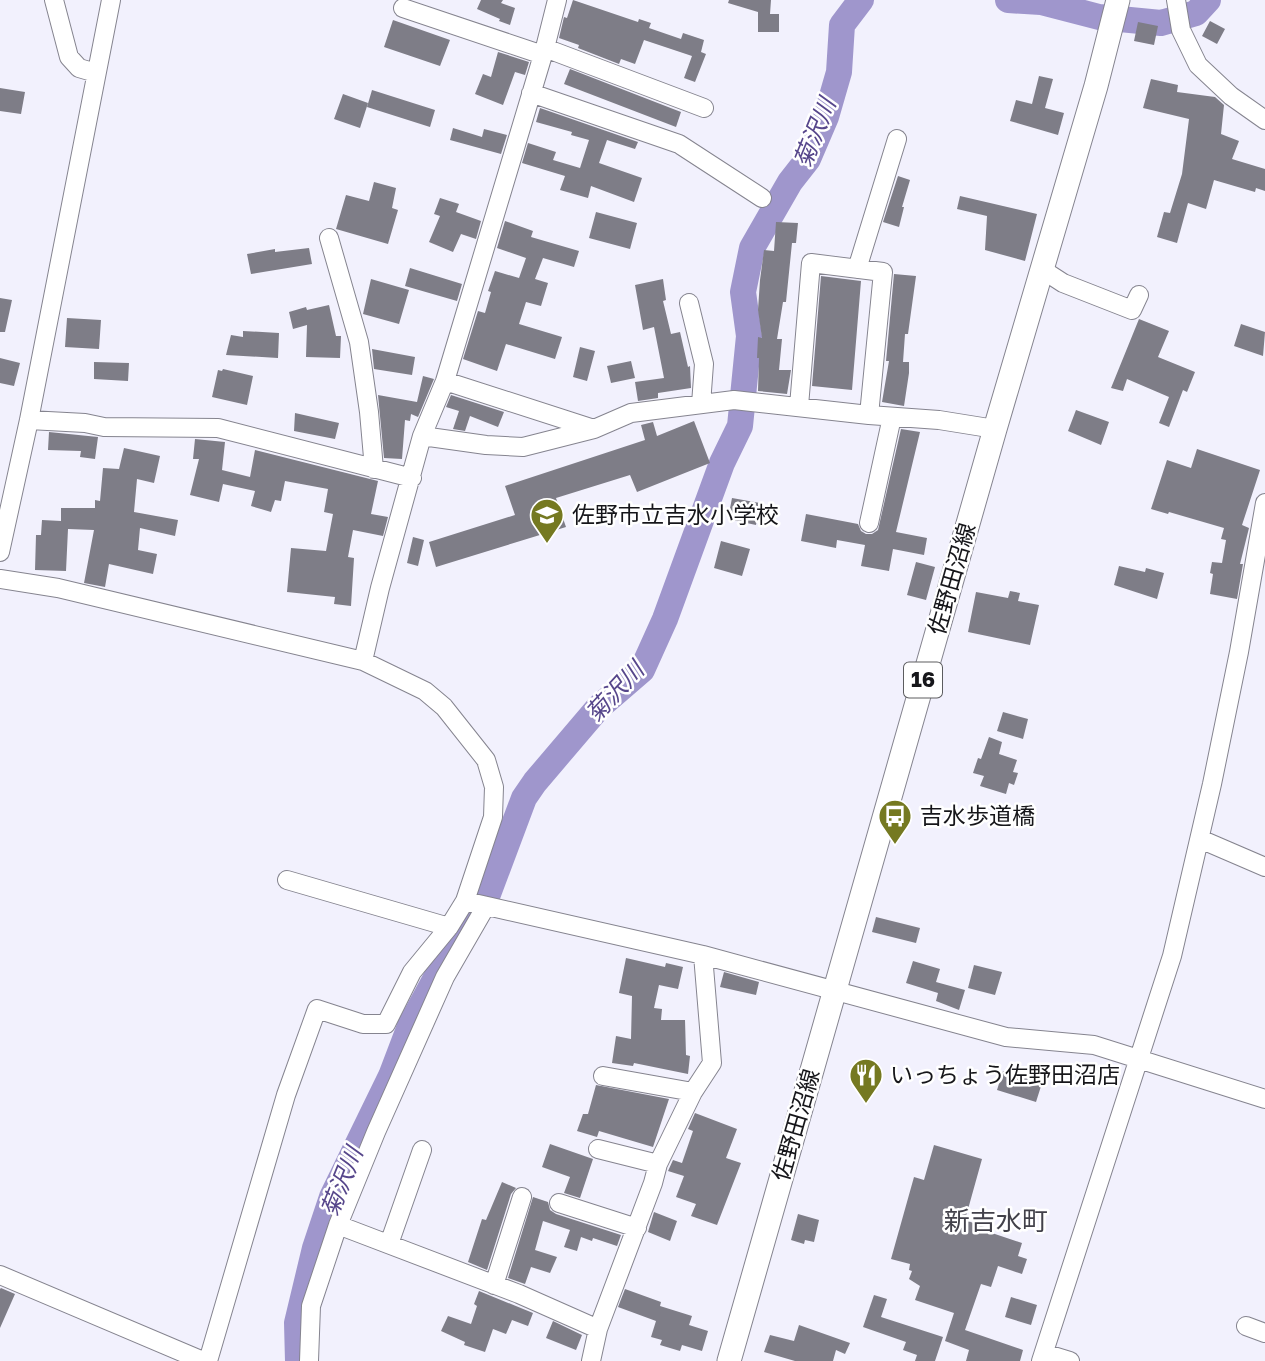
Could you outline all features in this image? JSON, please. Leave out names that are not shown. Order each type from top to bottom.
[{"type":"main road","name":"佐野田沼線","points":[[729,1361],[995,429],[1096,86],[1118,0]]},
{"type":"street","points":[[54,0],[69,57],[79,68],[96,73]]},
{"type":"street","points":[[1,547],[29,420],[111,0]]},
{"type":"street","points":[[363,661],[422,436],[445,381],[544,52],[557,0]]},
{"type":"street","points":[[1177,0],[1181,30],[1198,65],[1231,96],[1265,120]]},
{"type":"street","points":[[403,8],[544,52],[704,108]]},
{"type":"street","points":[[531,93],[679,144],[762,198]]},
{"type":"street","points":[[857,269],[897,139]]},
{"type":"street","points":[[329,238],[359,342],[374,469]]},
{"type":"street","points":[[799,406],[811,264],[883,272],[869,415]]},
{"type":"street","points":[[1043,270],[1063,283],[1132,310],[1139,295]]},
{"type":"street","points":[[689,303],[704,364],[701,404]]},
{"type":"street","points":[[445,381],[594,429]]},
{"type":"street","points":[[422,436],[523,447],[594,429],[631,414],[734,400],[939,420],[995,429]]},
{"type":"street","points":[[869,523],[892,416]]},
{"type":"street","points":[[29,420],[85,423],[104,427],[218,428],[412,478]]},
{"type":"street","points":[[1070,1361],[1043,1357],[1172,956],[1200,839],[1239,652],[1265,503]]},
{"type":"street","points":[[0,579],[58,588],[363,661],[425,691],[443,707],[486,760],[494,787],[492,817],[465,901],[449,927],[412,972],[386,1024],[363,1024],[317,1009],[286,1095],[208,1361]]},
{"type":"street","points":[[1200,839],[1265,867]]},
{"type":"street","points":[[287,880],[449,927]]},
{"type":"street","points":[[465,901],[703,955],[1006,1037],[1094,1045],[1265,1099]]},
{"type":"street","points":[[310,1361],[311,1306],[338,1225],[445,977],[486,906]]},
{"type":"street","points":[[591,1361],[598,1329],[637,1228],[658,1164],[693,1092],[712,1063],[703,955]]},
{"type":"street","points":[[603,1076],[693,1092]]},
{"type":"street","points":[[598,1149],[658,1164]]},
{"type":"street","points":[[389,1244],[422,1150]]},
{"type":"street","points":[[494,1285],[522,1197]]},
{"type":"street","points":[[559,1203],[637,1228]]},
{"type":"street","points":[[338,1225],[494,1285],[598,1329]]},
{"type":"street","points":[[0,1275],[203,1361]]},
{"type":"street","points":[[1246,1326],[1265,1333]]},
{"type":"building","points":[[481,0],[503,0],[501,3],[515,8],[510,25],[477,9]]},
{"type":"building","points":[[573,0],[638,22],[639,19],[651,23],[649,28],[681,39],[683,33],[704,40],[701,52],[706,54],[695,82],[684,78],[692,56],[644,40],[635,64],[621,59],[619,64],[559,38],[564,17],[567,18]]},
{"type":"building","points":[[729,0],[771,0],[770,14],[779,14],[779,32],[758,32],[758,12],[728,3]]},
{"type":"building","points":[[393,20],[450,40],[440,66],[384,47]]},
{"type":"building","points":[[1210,21],[1225,29],[1217,44],[1202,36]]},
{"type":"building","points":[[1138,22],[1158,26],[1154,45],[1134,41]]},
{"type":"building","points":[[498,52],[529,62],[525,75],[515,72],[503,105],[475,94],[483,74],[491,77]]},
{"type":"building","points":[[570,69],[681,112],[676,127],[564,84]]},
{"type":"building","points":[[1039,76],[1053,79],[1045,108],[1064,113],[1058,135],[1010,121],[1016,100],[1032,104]]},
{"type":"building","points":[[1151,79],[1178,85],[1177,92],[1215,97],[1224,105],[1221,134],[1239,141],[1232,159],[1265,169],[1265,191],[1256,188],[1255,192],[1214,180],[1206,209],[1188,203],[1177,243],[1157,237],[1164,212],[1170,213],[1182,174],[1189,119],[1143,108]]},
{"type":"building","points":[[0,88],[25,92],[21,114],[0,111]]},
{"type":"building","points":[[372,90],[435,110],[430,127],[367,107]]},
{"type":"building","points":[[343,94],[368,103],[360,128],[334,119]]},
{"type":"building","points":[[540,108],[638,142],[635,149],[607,140],[599,163],[642,178],[634,202],[591,186],[588,198],[560,190],[565,176],[522,163],[528,143],[556,152],[553,160],[580,168],[589,140],[571,135],[572,132],[536,122]]},
{"type":"building","points":[[453,128],[482,137],[484,129],[507,135],[501,154],[450,140]]},
{"type":"building","points":[[898,176],[910,180],[899,227],[883,222]]},
{"type":"building","points":[[374,182],[396,188],[392,208],[398,210],[388,244],[336,229],[346,195],[369,201]]},
{"type":"building","points":[[960,196],[1037,214],[1025,261],[985,250],[987,216],[957,209]]},
{"type":"building","points":[[440,198],[459,204],[456,212],[481,221],[476,239],[461,234],[453,252],[429,242],[440,216],[434,214]]},
{"type":"building","points":[[596,212],[637,223],[630,249],[589,238]]},
{"type":"building","points":[[505,221],[533,231],[531,237],[579,251],[574,267],[543,258],[535,279],[548,283],[541,306],[526,302],[519,324],[562,337],[555,359],[506,344],[497,371],[463,359],[478,311],[485,313],[491,292],[488,291],[495,271],[519,278],[526,258],[497,248]]},
{"type":"building","points":[[776,222],[798,223],[796,243],[792,243],[786,302],[783,302],[777,339],[782,339],[779,370],[791,370],[787,394],[758,391],[758,337],[762,338],[758,310],[760,280],[764,250],[774,251]]},
{"type":"building","points":[[309,248],[312,264],[251,274],[247,254],[275,249],[275,252]]},
{"type":"building","points":[[410,268],[462,284],[457,301],[405,286]]},
{"type":"building","points":[[894,274],[916,276],[908,334],[905,334],[903,362],[909,362],[909,373],[904,406],[882,402],[889,361],[886,361]]},
{"type":"building","points":[[821,276],[861,281],[852,390],[812,386]]},
{"type":"building","points":[[371,279],[409,290],[399,324],[363,314]]},
{"type":"building","points":[[663,279],[666,300],[663,301],[671,334],[680,332],[688,367],[690,366],[691,388],[658,393],[658,398],[638,401],[635,382],[664,378],[654,327],[643,330],[635,285]]},
{"type":"building","points":[[0,298],[12,300],[5,332],[0,332]]},
{"type":"building","points":[[329,305],[336,336],[341,336],[340,358],[306,357],[307,325],[293,329],[289,312]]},
{"type":"building","points":[[67,318],[101,320],[99,349],[65,347]]},
{"type":"building","points":[[1139,319],[1169,331],[1158,357],[1195,372],[1187,392],[1183,390],[1169,427],[1159,423],[1169,397],[1127,379],[1123,391],[1111,388]]},
{"type":"building","points":[[1241,324],[1265,332],[1263,356],[1234,346]]},
{"type":"building","points":[[243,331],[279,333],[278,358],[226,355],[231,335],[243,337]]},
{"type":"building","points":[[580,347],[595,351],[587,381],[573,377]]},
{"type":"building","points":[[372,349],[415,357],[412,375],[374,369]]},
{"type":"building","points":[[0,358],[20,363],[14,386],[0,383]]},
{"type":"building","points":[[631,361],[635,378],[611,383],[607,366]]},
{"type":"building","points":[[94,362],[129,363],[128,381],[94,379]]},
{"type":"building","points":[[218,370],[253,376],[247,405],[212,397]]},
{"type":"building","points":[[423,376],[434,379],[418,417],[411,414],[410,421],[405,420],[402,459],[384,458],[378,395],[417,402]]},
{"type":"building","points":[[451,395],[504,412],[498,427],[470,416],[465,431],[453,429],[459,411],[446,407]]},
{"type":"building","points":[[1076,410],[1109,422],[1101,445],[1068,431]]},
{"type":"building","points":[[295,413],[339,423],[335,439],[294,431]]},
{"type":"building","points":[[694,421],[710,463],[637,492],[630,475],[556,498],[566,527],[436,567],[429,542],[515,515],[505,486],[645,440],[641,425],[653,422],[657,436]]},
{"type":"building","points":[[901,429],[920,432],[896,532],[927,538],[924,555],[893,549],[889,571],[861,566],[865,545],[837,540],[836,548],[801,541],[806,514],[858,524],[866,534],[878,530]]},
{"type":"building","points":[[49,432],[98,437],[95,459],[80,457],[81,451],[48,450]]},
{"type":"building","points":[[195,439],[225,442],[222,470],[250,477],[255,450],[378,481],[371,514],[388,517],[383,536],[353,530],[348,557],[354,558],[351,606],[334,604],[335,597],[287,592],[291,548],[326,551],[333,514],[324,512],[328,489],[285,481],[281,501],[275,500],[271,512],[251,506],[255,491],[223,484],[219,502],[190,495],[199,459],[193,459]]},
{"type":"building","points":[[124,448],[160,456],[154,483],[137,479],[134,512],[178,520],[175,536],[140,528],[138,550],[157,554],[153,574],[109,564],[105,587],[84,583],[94,530],[68,529],[66,571],[35,570],[36,535],[41,535],[42,520],[61,521],[61,508],[95,508],[95,500],[100,501],[103,468],[119,469]]},
{"type":"building","points":[[1197,449],[1260,470],[1242,525],[1249,528],[1240,564],[1243,564],[1237,599],[1210,594],[1212,562],[1222,563],[1226,540],[1221,539],[1224,528],[1151,509],[1167,460],[1191,468]]},
{"type":"building","points":[[732,498],[760,503],[756,525],[728,519]]},
{"type":"building","points":[[413,537],[424,540],[418,566],[407,563]]},
{"type":"building","points":[[721,541],[750,549],[742,576],[714,568]]},
{"type":"building","points":[[916,562],[935,567],[926,600],[907,595]]},
{"type":"building","points":[[1119,566],[1145,572],[1146,568],[1164,573],[1157,599],[1114,585]]},
{"type":"building","points":[[1010,591],[1020,593],[1018,601],[1039,605],[1030,645],[968,632],[976,592],[1008,598]]},
{"type":"building","points":[[1003,712],[1028,719],[1023,739],[997,731]]},
{"type":"building","points":[[989,737],[1002,742],[999,754],[1017,760],[1013,772],[1018,773],[1014,785],[1009,783],[1006,794],[980,786],[984,776],[973,773]]},
{"type":"building","points":[[876,917],[920,928],[916,943],[872,932]]},
{"type":"building","points":[[626,958],[665,967],[666,963],[683,967],[678,989],[659,985],[654,1008],[662,1009],[661,1020],[685,1020],[686,1055],[690,1056],[688,1074],[634,1063],[633,1066],[612,1063],[616,1036],[631,1039],[632,996],[619,993]]},
{"type":"building","points":[[913,961],[940,969],[936,982],[965,990],[959,1010],[936,1001],[938,993],[906,983]]},
{"type":"building","points":[[974,965],[1002,972],[995,995],[968,988]]},
{"type":"building","points":[[724,972],[759,982],[756,995],[720,987]]},
{"type":"building","points":[[1003,1071],[1042,1083],[1036,1102],[997,1090]]},
{"type":"building","points":[[596,1085],[669,1099],[653,1147],[599,1131],[597,1137],[577,1131],[583,1114],[588,1114]]},
{"type":"building","points":[[695,1113],[737,1129],[726,1158],[741,1163],[717,1225],[691,1216],[696,1204],[676,1197],[684,1176],[668,1171],[673,1160],[682,1163],[693,1131],[688,1129]]},
{"type":"building","points":[[550,1144],[593,1159],[580,1198],[564,1193],[570,1177],[542,1167]]},
{"type":"building","points":[[934,1145],[982,1159],[965,1220],[1022,1243],[1018,1256],[1027,1259],[1022,1274],[998,1266],[991,1287],[981,1284],[965,1330],[1023,1350],[1020,1361],[966,1361],[969,1350],[945,1341],[954,1313],[915,1300],[920,1286],[909,1279],[912,1271],[909,1270],[910,1264],[891,1259],[914,1177],[924,1180]]},
{"type":"building","points":[[502,1182],[516,1188],[511,1194],[487,1270],[468,1262],[482,1219],[486,1220]]},
{"type":"building","points":[[533,1197],[548,1202],[550,1210],[556,1214],[621,1235],[617,1246],[581,1237],[577,1251],[564,1247],[570,1230],[543,1221],[535,1250],[557,1257],[550,1273],[531,1267],[525,1284],[508,1278]]},
{"type":"building","points":[[654,1212],[677,1221],[670,1241],[648,1232]]},
{"type":"building","points":[[798,1214],[819,1220],[814,1242],[805,1240],[804,1244],[791,1240]]},
{"type":"building","points":[[0,1289],[15,1294],[0,1328]]},
{"type":"building","points":[[625,1289],[661,1302],[660,1306],[692,1316],[689,1325],[708,1331],[702,1351],[682,1345],[680,1351],[660,1345],[662,1340],[651,1337],[656,1321],[618,1307]]},
{"type":"building","points":[[479,1291],[533,1313],[528,1326],[512,1320],[506,1334],[493,1329],[485,1352],[464,1345],[465,1342],[441,1331],[448,1316],[471,1324]]},
{"type":"building","points":[[874,1295],[887,1299],[881,1317],[943,1337],[935,1361],[915,1361],[917,1355],[903,1350],[906,1342],[863,1327]]},
{"type":"building","points":[[1011,1297],[1037,1305],[1031,1325],[1005,1317]]},
{"type":"building","points":[[553,1321],[582,1335],[576,1350],[546,1338]]},
{"type":"building","points":[[799,1325],[850,1343],[845,1354],[836,1350],[833,1361],[795,1361],[764,1352],[770,1335],[794,1341]]},
{"type":"waterway","name":"菊沢川","points":[[298,1361],[297,1323],[315,1248],[332,1197],[391,1076],[410,1026],[464,926],[485,902],[524,798],[598,708],[642,670],[665,619],[722,463],[740,426],[749,336],[743,292],[752,248],[790,182],[808,159],[826,117],[839,72],[842,25],[861,0]]},
{"type":"waterway","name":"菊沢川","points":[[1008,0],[1041,2],[1099,17],[1161,23],[1196,13],[1208,0]]},
{"type":"place","name":"佐野市立吉水小学校","points":[[547,545]]},
{"type":"place","name":"吉水歩道橋","points":[[895,846]]},
{"type":"place","name":"いっちょう佐野田沼店","points":[[866,1105]]},
{"type":"district","name":"新吉水町","points":[[996,1221]]}]
